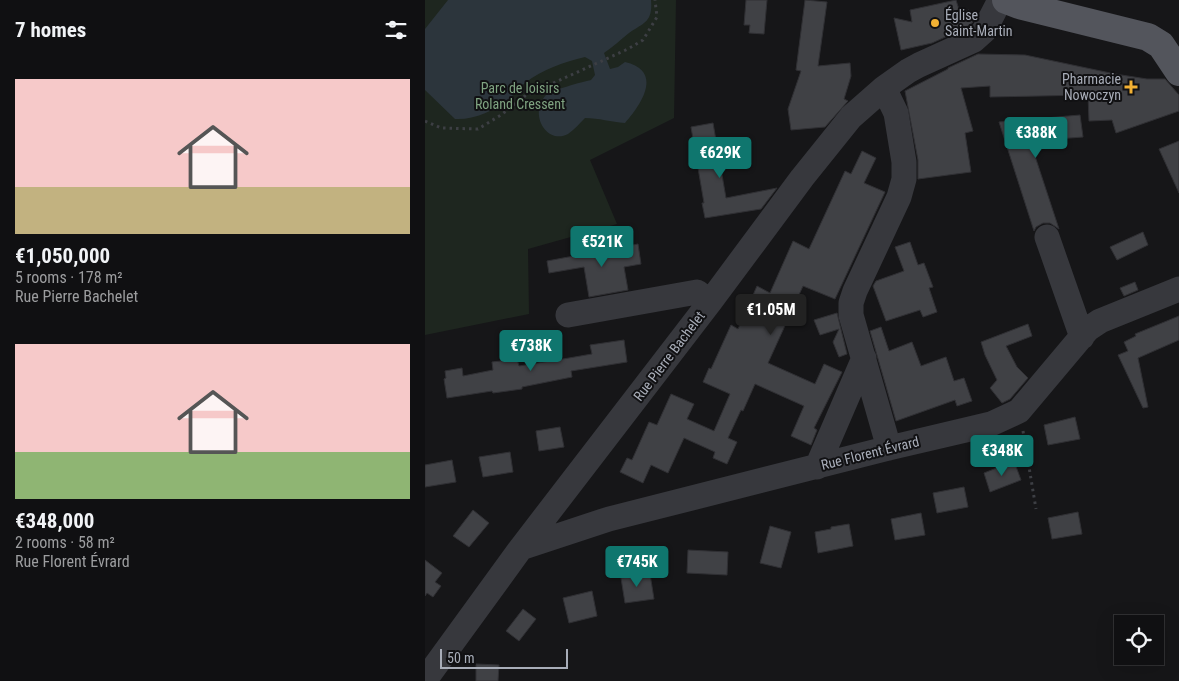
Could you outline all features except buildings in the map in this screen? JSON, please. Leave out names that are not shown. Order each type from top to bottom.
[{"type":"main road","points":[[1006,0],[1019,5],[1148,37],[1161,45],[1176,61]]},
{"type":"street","name":"Rue Pierre Bachelet","points":[[425,680],[521,548],[845,124],[866,102],[919,65],[974,40],[984,31],[1000,0]]},
{"type":"street","points":[[884,88],[895,113],[904,162],[904,179],[899,197],[851,303],[851,315],[889,448]]},
{"type":"street","points":[[1047,236],[1082,337]]},
{"type":"street","name":"Rue Florent Évrard","points":[[521,548],[609,519],[749,482],[991,424],[1019,411],[1088,330],[1100,321],[1179,289]]},
{"type":"street","points":[[568,315],[697,292],[710,302]]},
{"type":"street","points":[[817,467],[864,358]]},
{"type":"path","points":[[425,121],[441,128],[478,129],[501,115],[525,96],[628,49],[643,40],[657,17],[655,0]]},
{"type":"path","points":[[1019,411],[1036,509]]},
{"type":"green space","name":"Parc de loisirs Roland Cressent","points":[[425,0],[676,0],[674,118],[590,160],[617,224],[528,249],[529,314],[425,335]]},
{"type":"shaded area","points":[[448,0],[651,0],[651,13],[646,21],[604,53],[610,69],[618,67],[625,62],[637,66],[644,73],[646,89],[642,98],[625,123],[585,118],[568,134],[560,136],[547,132],[542,126],[540,119],[541,103],[549,93],[591,80],[595,75],[592,61],[585,57],[546,70],[532,78],[509,99],[490,111],[469,118],[455,119],[425,90],[425,29]]},
{"type":"place","name":"Église Saint-Martin","points":[[935,23]]},
{"type":"place","name":"Pharmacie Nowoczyn","points":[[1131,87]]}]
